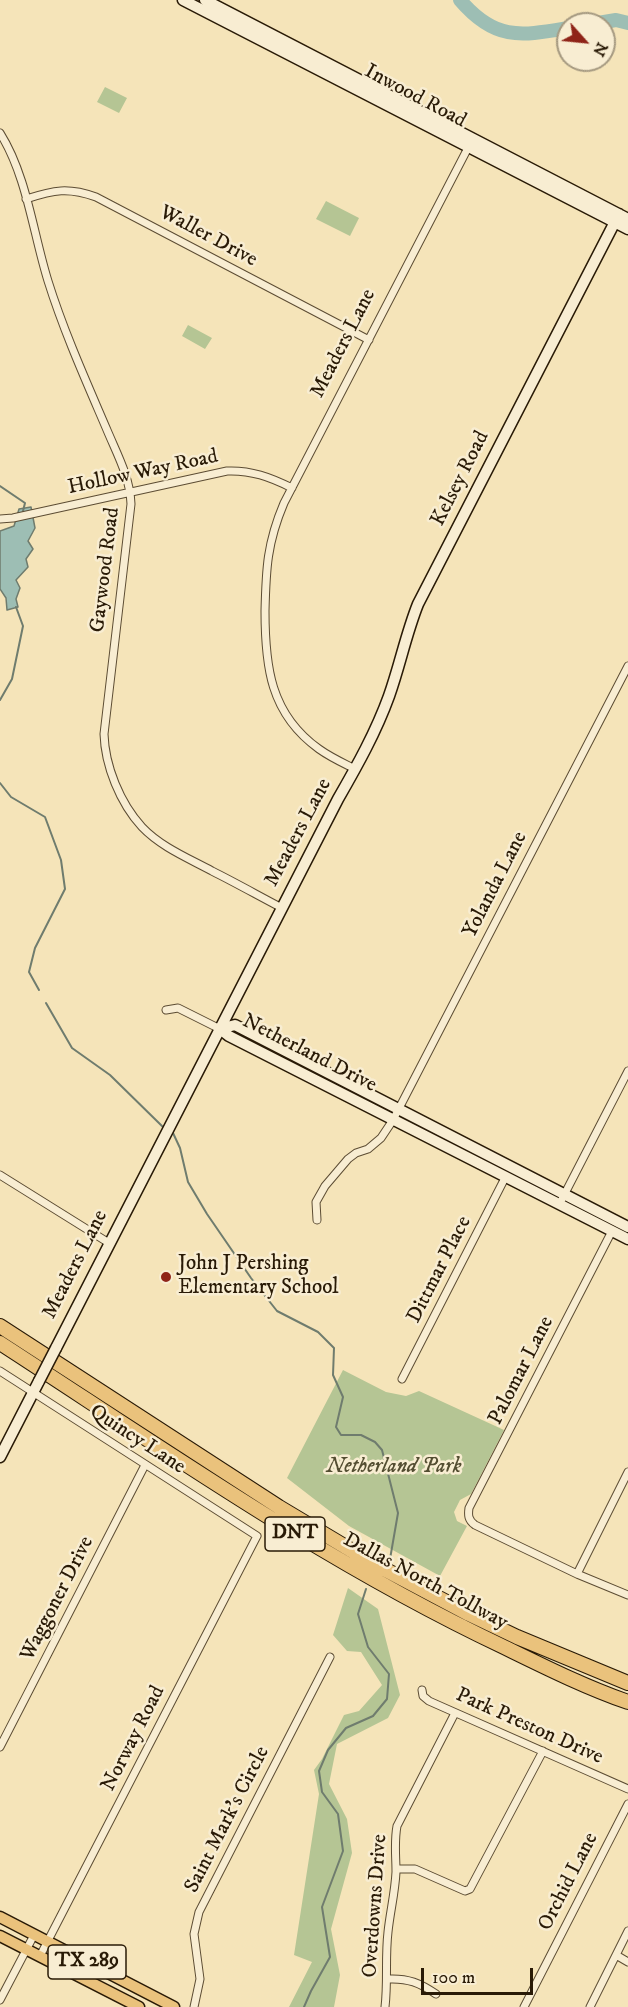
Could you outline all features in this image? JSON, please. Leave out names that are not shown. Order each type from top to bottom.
[{"type":"highway","name":"Dallas North Tollway","points":[[0,1326],[279,1507],[371,1562],[507,1633],[628,1683]]},
{"type":"highway","name":"Dallas North Tollway","points":[[0,1343],[342,1562],[467,1630],[543,1667],[628,1703]]},
{"type":"main road","name":"TX 289","points":[[0,1917],[174,2007]]},
{"type":"main road","name":"TX 289","points":[[0,1936],[139,2007]]},
{"type":"street","name":"Inwood Road","points":[[183,0],[234,21],[621,218],[628,229]]},
{"type":"street","name":"Inwood Road","points":[[205,0],[234,21]]},
{"type":"street","name":"Gaywood Road","points":[[0,133],[8,145],[16,166],[39,253],[64,328],[131,492],[104,734],[106,756],[113,777],[141,826],[155,838],[173,851],[282,908]]},
{"type":"street","name":"Meaders Lane","points":[[0,1457],[355,769],[319,749],[299,732],[281,706],[269,676],[265,633],[267,558],[275,524],[292,488],[470,143]]},
{"type":"street","name":"Waller Drive","points":[[26,199],[53,190],[68,190],[96,197],[369,340]]},
{"type":"street","name":"Kelsey Road","points":[[355,769],[383,711],[418,604],[621,218]]},
{"type":"street","name":"Hollow Way Road","points":[[0,519],[14,518],[215,472],[237,470],[266,476],[292,488]]},
{"type":"street","name":"Yolanda Lane","points":[[317,1220],[316,1202],[325,1186],[348,1159],[368,1149],[381,1138],[396,1115],[628,666]]},
{"type":"street","points":[[166,1010],[178,1008],[220,1029]]},
{"type":"street","name":"Netherland Drive","points":[[220,1029],[229,1036],[396,1115],[562,1199],[628,1239]]},
{"type":"street","points":[[562,1199],[628,1071]]},
{"type":"street","name":"Netherland Drive","points":[[396,1115],[506,1176],[628,1227]]},
{"type":"street","points":[[0,1176],[110,1243]]},
{"type":"street","name":"Dittmar Place","points":[[402,1379],[506,1176]]},
{"type":"street","name":"Palomar Lane","points":[[577,1574],[475,1525],[470,1521],[469,1508],[612,1231]]},
{"type":"street","name":"Quincy Lane","points":[[0,1371],[256,1536]]},
{"type":"street","name":"Waggoner Drive","points":[[0,1747],[145,1465]]},
{"type":"street","points":[[628,1472],[577,1574],[628,1595]]},
{"type":"street","name":"Norway Road","points":[[40,1956],[256,1536]]},
{"type":"street","name":"Saint Mark's Circle","points":[[194,2007],[200,1979],[194,1934],[199,1912],[330,1657]]},
{"type":"street","name":"Park Preston Drive","points":[[422,1690],[423,1696],[429,1701],[628,1789]]},
{"type":"street","name":"Overdowns Drive","points":[[385,2007],[388,1979],[388,1931],[396,1869],[394,1839],[397,1826],[455,1713]]},
{"type":"street","points":[[396,1869],[415,1869],[465,1891],[470,1889],[543,1751]]},
{"type":"street","name":"Orchid Lane","points":[[524,2007],[628,1804]]},
{"type":"street","points":[[590,2007],[628,1931]]},
{"type":"street","points":[[0,2000],[34,1935]]},
{"type":"street","points":[[616,1955],[628,1962]]},
{"type":"street","points":[[388,1979],[407,1979],[436,1994]]},
{"type":"green space","points":[[105,87],[127,98],[119,113],[97,102]]},
{"type":"green space","points":[[326,201],[359,218],[350,236],[316,219]]},
{"type":"green space","points":[[188,325],[212,338],[205,349],[182,336]]},
{"type":"green space","name":"Netherland Park","points":[[343,1370],[386,1392],[406,1396],[419,1391],[504,1430],[471,1494],[460,1500],[454,1512],[457,1521],[467,1526],[440,1576],[349,1526],[287,1478]]},
{"type":"green space","points":[[348,1588],[378,1609],[400,1695],[388,1718],[337,1744],[329,1784],[347,1819],[352,1853],[331,1929],[340,1975],[334,2007],[289,2007],[312,1962],[294,1955],[319,1794],[314,1770],[344,1715],[359,1711],[382,1685],[361,1652],[347,1651],[333,1635]]},
{"type":"water","points":[[31,507],[35,528],[28,541],[33,549],[26,559],[28,567],[16,580],[20,588],[16,599],[18,607],[7,610],[6,598],[0,589],[0,531],[14,526],[19,509]]},
{"type":"waterway","points":[[460,0],[485,23],[497,29],[522,33],[556,30]]},
{"type":"waterway","points":[[616,20],[628,23]]},
{"type":"waterway","points":[[0,486],[25,503],[23,511]]},
{"type":"waterway","points":[[0,700],[12,679],[23,626],[16,607]]},
{"type":"waterway","points":[[0,783],[11,797],[45,817],[61,860],[65,889],[35,948],[29,972],[39,990]]},
{"type":"waterway","points":[[46,1003],[72,1048],[110,1075],[163,1127]]},
{"type":"waterway","points":[[173,1133],[180,1148],[188,1182],[251,1278],[277,1311],[318,1332],[334,1348],[333,1375],[343,1397],[336,1427],[341,1435],[361,1435],[375,1442],[382,1450],[398,1513],[390,1559]]},
{"type":"waterway","points":[[304,2007],[330,1957],[322,1907],[343,1851],[338,1814],[322,1792],[319,1771],[328,1750],[346,1728],[373,1716],[387,1699],[389,1674],[368,1647],[358,1614],[366,1589]]},
{"type":"place","name":"John J Pershing Elementary School","points":[[166,1277]]}]
